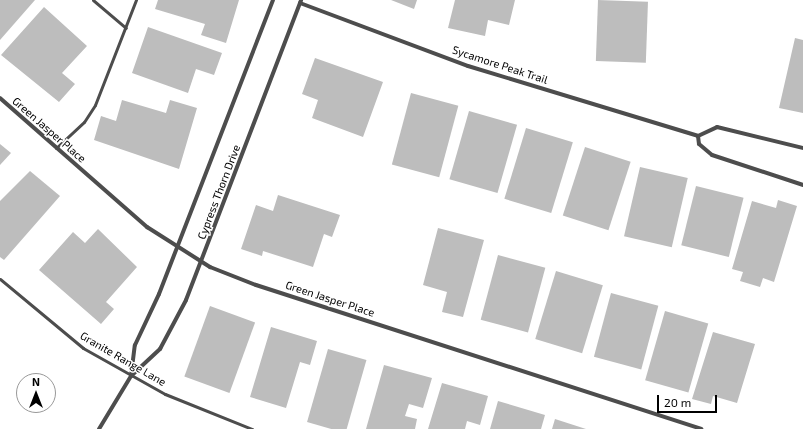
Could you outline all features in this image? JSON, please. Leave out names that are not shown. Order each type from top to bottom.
[{"type":"street","name":"Cypress Thorn Drive","points":[[130,376],[135,345],[176,248],[272,0]]},
{"type":"street","name":"Cypress Thorn Drive","points":[[100,429],[130,376],[160,349],[202,263],[301,1]]},
{"type":"street","name":"Sycamore Peak Trail","points":[[301,1],[468,66],[698,136]]},
{"type":"street","name":"Green Jasper Place","points":[[0,98],[56,148],[176,248],[202,263],[256,285],[700,429]]},
{"type":"street","points":[[803,148],[717,127],[698,136],[699,144],[712,155],[803,185]]},
{"type":"lane","points":[[92,0],[126,28]]},
{"type":"lane","points":[[56,148],[84,122],[95,105],[136,0]]},
{"type":"lane","name":"Granite Range Lane","points":[[0,279],[83,348],[130,376],[206,413],[252,429]]},
{"type":"building","points":[[0,0],[35,0],[0,40]]},
{"type":"building","points":[[158,0],[239,0],[226,43],[201,35],[205,24],[155,9]]},
{"type":"building","points":[[391,0],[417,0],[414,9]]},
{"type":"building","points":[[455,0],[515,0],[509,25],[488,20],[485,36],[448,28]]},
{"type":"building","points":[[598,0],[648,2],[646,63],[596,61]]},
{"type":"building","points":[[44,7],[87,46],[62,73],[75,84],[59,102],[1,55]]},
{"type":"building","points":[[148,27],[222,53],[214,75],[196,69],[188,93],[132,73]]},
{"type":"building","points":[[795,38],[803,40],[803,113],[779,108]]},
{"type":"building","points":[[315,58],[383,82],[363,137],[312,118],[318,100],[302,94]]},
{"type":"building","points":[[411,93],[458,106],[439,177],[392,164]]},
{"type":"building","points":[[122,100],[166,113],[170,100],[197,108],[179,169],[94,140],[101,116],[116,121]]},
{"type":"building","points":[[469,111],[517,125],[497,193],[449,179]]},
{"type":"building","points":[[526,128],[573,142],[551,213],[504,199]]},
{"type":"building","points":[[0,144],[11,153],[0,165]]},
{"type":"building","points":[[585,147],[631,162],[608,230],[563,215]]},
{"type":"building","points":[[640,167],[688,178],[672,247],[624,236]]},
{"type":"building","points":[[30,171],[60,196],[4,260],[0,257],[0,201]]},
{"type":"building","points":[[696,186],[744,198],[729,257],[681,245]]},
{"type":"building","points":[[278,195],[340,215],[332,237],[324,234],[313,267],[263,251],[262,256],[241,249],[256,205],[273,211]]},
{"type":"building","points":[[778,200],[797,206],[774,282],[763,278],[760,287],[740,281],[743,272],[732,269],[752,201],[776,208]]},
{"type":"building","points":[[438,228],[484,240],[463,317],[442,312],[447,292],[423,285]]},
{"type":"building","points":[[98,229],[137,267],[106,302],[114,309],[101,324],[39,270],[73,232],[85,243]]},
{"type":"building","points":[[498,255],[545,268],[528,332],[481,320]]},
{"type":"building","points":[[556,271],[603,285],[582,353],[535,339]]},
{"type":"building","points":[[611,293],[658,306],[641,369],[594,357]]},
{"type":"building","points":[[210,306],[255,322],[229,393],[184,376]]},
{"type":"building","points":[[665,311],[708,323],[688,393],[645,380]]},
{"type":"building","points":[[271,327],[317,341],[310,365],[300,362],[286,408],[250,397]]},
{"type":"building","points":[[713,332],[755,344],[737,403],[713,396],[711,404],[692,399]]},
{"type":"building","points":[[328,349],[366,360],[347,429],[331,429],[307,422]]},
{"type":"building","points":[[384,365],[432,378],[423,408],[409,404],[405,416],[417,419],[415,429],[366,429]]},
{"type":"building","points":[[442,383],[488,396],[480,425],[467,421],[465,429],[428,429]]},
{"type":"building","points":[[498,401],[545,415],[541,429],[490,429]]},
{"type":"building","points":[[555,419],[586,429],[552,429]]}]
